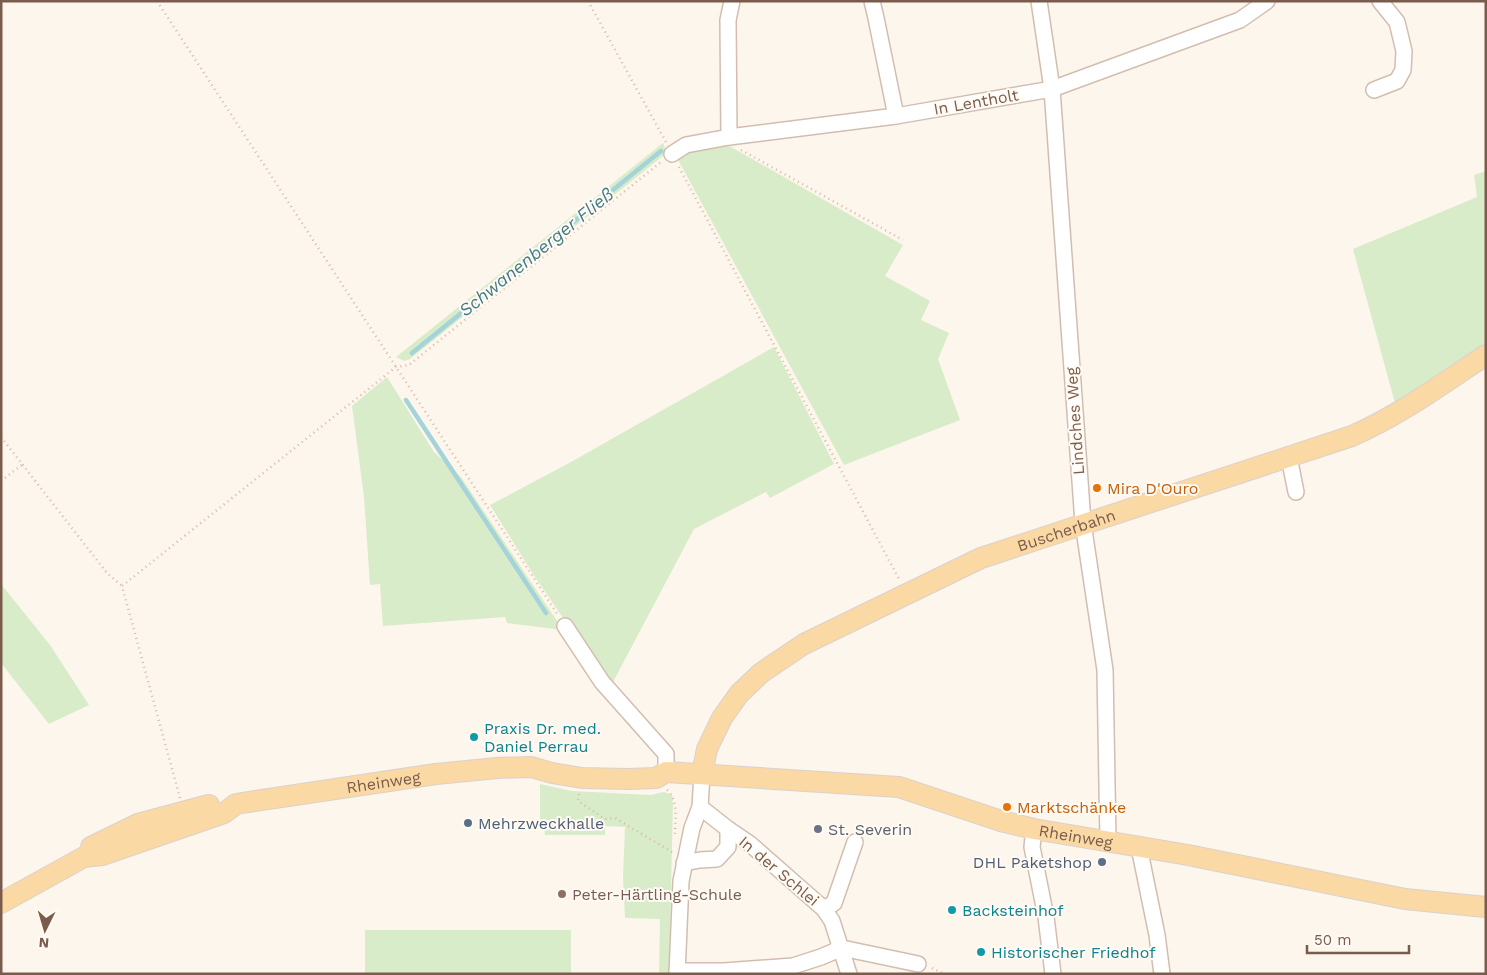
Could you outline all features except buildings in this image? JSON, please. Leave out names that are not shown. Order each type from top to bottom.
[{"type":"main road","name":"Buscherbahn","points":[[702,774],[707,749],[722,718],[739,694],[761,673],[804,644],[981,558],[1082,523],[1352,436],[1378,425],[1486,355]]},
{"type":"main road","name":"Rheinweg","points":[[84,857],[89,848],[138,824],[225,801],[236,804],[436,774],[497,768],[531,768],[543,763],[658,768],[663,781],[702,774],[899,787],[1001,821],[1034,829],[1108,841],[1405,899],[1486,907]]},
{"type":"main road","name":"Rheinweg","points":[[1,904],[84,857],[102,855],[224,813],[236,804]]},
{"type":"street","points":[[729,137],[728,20],[732,1]]},
{"type":"street","points":[[872,1],[896,116]]},
{"type":"street","name":"Lindches Weg","points":[[1039,1],[1052,89],[1082,523],[1106,670],[1108,841]]},
{"type":"street","name":"In Lentholt","points":[[672,154],[686,145],[729,137],[896,116],[1052,89],[1240,20],[1266,1]]},
{"type":"street","points":[[1374,90],[1397,81],[1403,70],[1404,51],[1397,22],[1380,1]]},
{"type":"street","points":[[1289,457],[1296,492]]},
{"type":"street","points":[[565,626],[602,682],[666,754],[663,781]]},
{"type":"street","points":[[702,774],[700,807],[692,828],[681,880],[677,973],[793,966],[842,948],[918,964]]},
{"type":"street","name":"In der Schlei","points":[[700,807],[750,844],[824,909],[832,921],[849,974]]},
{"type":"street","points":[[684,863],[717,859],[728,848],[728,829]]},
{"type":"street","points":[[1034,829],[1032,848],[1046,917],[1053,974]]},
{"type":"street","points":[[824,909],[834,903],[855,842]]},
{"type":"street","points":[[1139,847],[1157,935],[1162,974]]},
{"type":"path","points":[[156,1],[565,626]]},
{"type":"path","points":[[588,1],[907,593]]},
{"type":"path","points":[[729,137],[733,146],[903,240]]},
{"type":"path","points":[[122,586],[396,367],[409,365],[672,154]]},
{"type":"path","points":[[1,437],[107,573],[122,586],[183,812]]},
{"type":"path","points":[[1,481],[23,464]]},
{"type":"path","points":[[663,781],[674,800],[675,837]]},
{"type":"path","points":[[579,790],[578,802],[604,819],[615,818],[674,853],[675,845]]},
{"type":"path","points":[[937,970],[944,974]]},
{"type":"green space","points":[[663,143],[666,151],[664,155],[410,359],[404,361],[396,357]]},
{"type":"green space","points":[[726,144],[903,245],[885,276],[930,301],[921,320],[949,333],[938,359],[960,420],[844,465],[676,156],[679,149]]},
{"type":"green space","points":[[1486,171],[1486,343],[1439,377],[1395,403],[1353,249],[1477,197],[1474,175]]},
{"type":"green space","points":[[774,347],[834,464],[770,498],[766,492],[694,529],[613,682],[568,625],[535,577],[490,505],[571,462]]},
{"type":"green space","points":[[387,377],[434,452],[461,477],[563,630],[507,623],[505,617],[383,626],[380,584],[370,585],[364,497],[352,406]]},
{"type":"green space","points":[[1,584],[50,645],[89,705],[49,724],[1,663]]},
{"type":"green space","points":[[540,784],[572,791],[651,795],[664,792],[672,795],[669,974],[659,974],[660,919],[625,918],[623,877],[625,827],[605,826],[605,835],[545,835],[544,829],[540,828]]},
{"type":"green space","points":[[365,930],[571,930],[571,974],[365,974]]},
{"type":"waterway","name":"Schwanenberger Fließ","points":[[412,353],[661,151]]},
{"type":"waterway","name":"Schwanenberger Fließ","points":[[406,400],[546,613]]},
{"type":"place","name":"Mira D'Ouro","points":[[1097,488]]},
{"type":"place","name":"Praxis Dr. med. Daniel Perrau","points":[[474,737]]},
{"type":"place","name":"Marktschänke","points":[[1007,807]]},
{"type":"place","name":"Mehrzweckhalle","points":[[468,823]]},
{"type":"place","name":"St. Severin","points":[[818,829]]},
{"type":"place","name":"DHL Paketshop","points":[[1102,862]]},
{"type":"place","name":"Peter-Härtling-Schule","points":[[562,894]]},
{"type":"place","name":"Backsteinhof","points":[[952,910]]},
{"type":"place","name":"Historischer Friedhof","points":[[981,952]]}]
